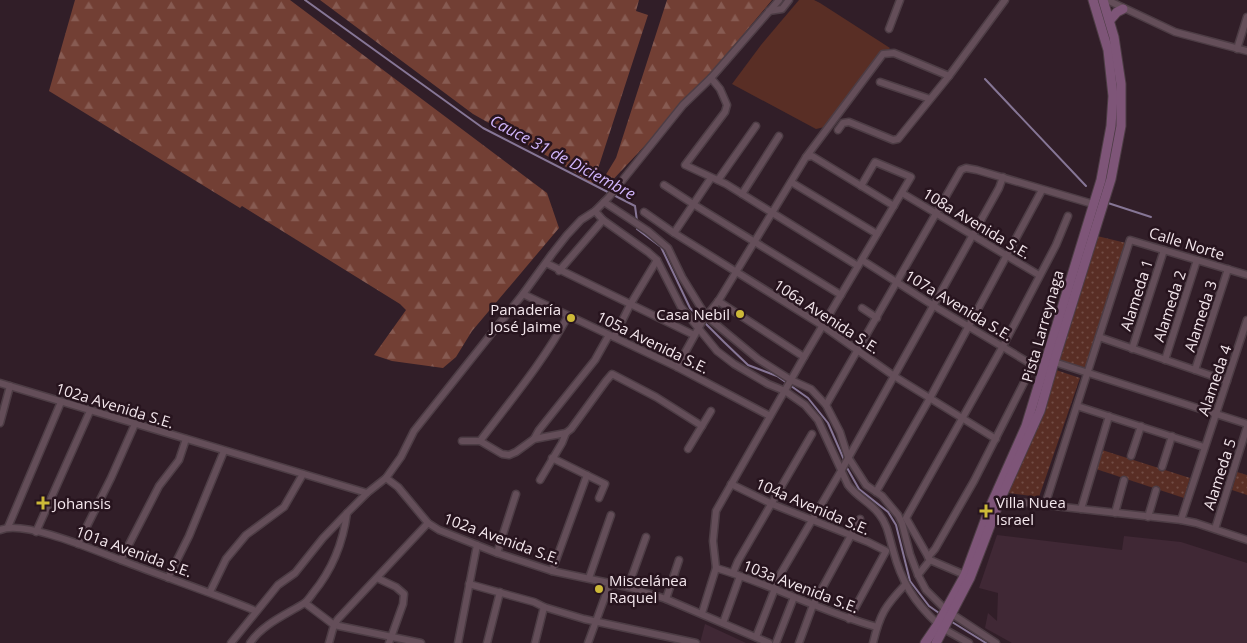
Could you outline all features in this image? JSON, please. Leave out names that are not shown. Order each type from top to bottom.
[{"type":"main road","name":"Pista Larreynaga","points":[[925,643],[941,626],[970,578],[1000,500],[1040,411],[1050,361],[1107,154],[1111,126],[1113,96],[1108,50],[1093,0]]},
{"type":"main road","name":"Pista Larreynaga","points":[[949,613],[990,507],[1029,420],[1043,371],[1050,361],[1107,195],[1121,126],[1121,84],[1117,52],[1105,0]]},
{"type":"main road","points":[[1110,20],[1117,12],[1124,8]]},
{"type":"main road","name":"Pista Larreynaga","points":[[936,643],[941,626]]},
{"type":"street","points":[[232,643],[278,585],[295,573],[322,538],[367,493],[386,478],[401,457],[414,431],[523,294],[571,230],[599,207],[683,105],[711,78],[779,0]]},
{"type":"street","points":[[769,10],[782,9],[789,0]]},
{"type":"street","points":[[889,28],[900,0]]},
{"type":"street","points":[[838,130],[843,123],[849,122],[894,140],[898,139],[949,76],[1004,0]]},
{"type":"street","points":[[1105,0],[1175,32],[1247,52]]},
{"type":"street","points":[[1237,48],[1247,17]]},
{"type":"street","points":[[677,367],[696,332],[737,272],[791,182],[883,54],[894,53],[949,76]]},
{"type":"street","name":"107a Avenida S.E.","points":[[711,78],[720,89],[727,105],[725,112],[685,165],[742,194],[860,263],[898,282],[934,306],[1043,371]]},
{"type":"street","points":[[880,82],[930,99]]},
{"type":"street","points":[[674,233],[693,204],[756,126]]},
{"type":"street","points":[[742,194],[779,136]]},
{"type":"street","points":[[809,157],[894,206]]},
{"type":"street","points":[[702,613],[716,568],[713,541],[716,511],[822,326],[911,177],[875,162],[861,186]]},
{"type":"street","points":[[826,405],[961,170],[966,168],[972,169],[1093,204]]},
{"type":"street","points":[[756,637],[781,573],[934,306],[999,188],[1003,177]]},
{"type":"street","points":[[791,182],[877,234]]},
{"type":"street","points":[[664,184],[693,204],[841,295]]},
{"type":"street","points":[[876,492],[930,398],[1042,190]]},
{"type":"street","name":"108a Avenida S.E.","points":[[902,193],[1039,275]]},
{"type":"street","points":[[599,207],[603,220],[657,260],[696,332],[717,351],[734,364],[768,384],[811,389],[826,405],[840,432],[848,485],[855,494],[879,513],[888,530],[905,585],[925,612],[941,626],[969,643]]},
{"type":"street","points":[[599,207],[637,224],[668,248],[682,277],[706,316],[788,385],[818,420],[844,464],[866,485],[882,496],[898,515],[910,554],[926,590],[949,613],[996,643]]},
{"type":"street","name":"106a Avenida S.E.","points":[[644,212],[674,233],[822,326],[894,376],[996,439]]},
{"type":"street","points":[[906,518],[1003,346],[1056,245],[1068,216]]},
{"type":"street","points":[[559,270],[603,220]]},
{"type":"street","name":"Calle Norte","points":[[1045,504],[1130,240],[1247,275]]},
{"type":"street","name":"Alameda 1","points":[[1132,348],[1164,250]]},
{"type":"street","points":[[462,441],[480,441],[502,454],[508,455],[516,452],[534,439],[612,336],[657,260]]},
{"type":"street","name":"Alameda 2","points":[[1165,360],[1197,260]]},
{"type":"street","points":[[546,263],[630,305],[696,332]]},
{"type":"street","name":"Alameda 3","points":[[1195,370],[1228,269]]},
{"type":"street","name":"105a Avenida S.E.","points":[[523,294],[677,367],[770,416]]},
{"type":"street","points":[[718,302],[804,357]]},
{"type":"street","points":[[862,308],[877,318]]},
{"type":"street","points":[[480,441],[523,388],[560,332],[568,316]]},
{"type":"street","name":"Alameda 4","points":[[1181,520],[1247,320]]},
{"type":"street","points":[[1099,337],[1227,381]]},
{"type":"street","points":[[1050,361],[1216,414],[1247,426]]},
{"type":"street","points":[[918,575],[964,498],[1033,365]]},
{"type":"street","points":[[540,480],[566,433],[612,374],[656,396],[702,426]]},
{"type":"street","name":"102a Avenida S.E.","points":[[0,383],[367,493]]},
{"type":"street","points":[[0,423],[10,386]]},
{"type":"street","points":[[0,530],[8,527],[60,402]]},
{"type":"street","points":[[1077,406],[1204,447]]},
{"type":"street","points":[[36,532],[90,411]]},
{"type":"street","points":[[688,449],[711,411]]},
{"type":"street","points":[[1081,509],[1109,416]]},
{"type":"street","points":[[78,544],[136,424]]},
{"type":"street","points":[[1132,456],[1142,426]]},
{"type":"street","name":"Alameda 5","points":[[1214,529],[1247,426]]},
{"type":"street","points":[[534,439],[566,433]]},
{"type":"street","points":[[733,573],[738,561],[812,434]]},
{"type":"street","points":[[1162,467],[1172,436]]},
{"type":"street","points":[[121,560],[159,486],[179,460],[186,439]]},
{"type":"street","points":[[168,578],[224,451]]},
{"type":"street","points":[[552,458],[605,484],[599,498]]},
{"type":"street","points":[[210,592],[226,559],[246,535],[284,507],[303,474]]},
{"type":"street","points":[[552,571],[587,475]]},
{"type":"street","name":"102a Avenida S.E.","points":[[386,478],[398,487],[428,523],[438,530],[497,553],[552,571],[628,587],[666,599],[769,643]]},
{"type":"street","points":[[1115,513],[1124,480]]},
{"type":"street","name":"104a Avenida S.E.","points":[[731,484],[772,504],[886,551],[849,619]]},
{"type":"street","points":[[1148,517],[1156,490]]},
{"type":"street","points":[[497,553],[516,494]]},
{"type":"street","points":[[1000,500],[1181,520],[1247,539]]},
{"type":"street","points":[[250,643],[255,636],[287,612],[305,603],[324,580],[338,553],[347,513]]},
{"type":"street","points":[[589,578],[611,515]]},
{"type":"street","points":[[898,515],[906,518],[929,559],[964,575]]},
{"type":"street","points":[[799,643],[814,604],[860,519]]},
{"type":"street","points":[[329,643],[334,625],[428,523]]},
{"type":"street","name":"101a Avenida S.E.","points":[[8,527],[36,532],[78,544],[210,592],[256,611]]},
{"type":"street","points":[[628,587],[646,537]]},
{"type":"street","points":[[458,643],[477,545]]},
{"type":"street","points":[[666,599],[679,560]]},
{"type":"street","name":"103a Avenida S.E.","points":[[716,568],[775,589],[849,619],[877,627]]},
{"type":"street","points":[[723,623],[740,576]]},
{"type":"street","points":[[377,578],[396,587],[404,594],[390,640]]},
{"type":"street","points":[[588,643],[610,583]]},
{"type":"street","points":[[469,584],[534,602],[544,607],[584,619],[696,643]]},
{"type":"street","points":[[873,643],[882,612],[905,585]]},
{"type":"street","points":[[487,643],[500,592]]},
{"type":"street","points":[[776,643],[794,597]]},
{"type":"street","points":[[305,603],[334,625],[390,640],[421,643]]},
{"type":"street","points":[[535,643],[544,607]]},
{"type":"street","points":[[245,626],[255,636]]},
{"type":"shaded area","points":[[799,0],[814,0],[820,3],[890,48],[829,126],[816,129],[732,84],[761,45]]},
{"type":"shaded area","points":[[1093,235],[1126,243],[1086,368],[1051,357]]},
{"type":"shaded area","points":[[1056,370],[1080,378],[1039,497],[1008,493],[1044,411]]},
{"type":"shaded area","points":[[1102,450],[1190,478],[1184,498],[1096,469]]},
{"type":"shaded area","points":[[1237,472],[1247,475],[1247,495],[1232,490]]},
{"type":"shaded area","points":[[997,535],[1122,550],[1124,536],[1181,542],[1247,563],[1247,643],[1012,643],[985,628],[988,613],[997,621],[998,593],[979,588]]},
{"type":"shaded area","points":[[705,624],[746,643],[700,643]]},
{"type":"green space","points":[[75,0],[290,0],[547,193],[559,228],[472,331],[456,357],[443,368],[392,361],[374,355],[406,310],[400,304],[242,206],[240,208],[49,91]]},
{"type":"green space","points":[[320,0],[639,0],[636,11],[648,15],[593,184],[473,114]]},
{"type":"green space","points":[[667,0],[772,0],[697,90],[608,185],[602,181],[616,158]]},
{"type":"waterway","name":"Cauce 31 de Diciembre","points":[[305,0],[483,128],[635,206],[637,221]]},
{"type":"waterway","points":[[985,79],[1086,186]]},
{"type":"waterway","points":[[1108,203],[1151,217]]},
{"type":"waterway","name":"Cauce 31 de Diciembre","points":[[637,226],[637,229],[661,247],[690,308],[748,365],[777,376],[808,398],[828,423],[845,462]]},
{"type":"waterway","points":[[846,466],[859,489],[888,512],[896,525],[910,581],[929,606],[939,613]]},
{"type":"waterway","points":[[952,622],[986,643]]},
{"type":"place","name":"Casa Nebil","points":[[740,314]]},
{"type":"place","name":"Panadería José Jaime","points":[[571,318]]},
{"type":"place","name":"Johansis","points":[[43,503]]},
{"type":"place","name":"Villa Nuea Israel","points":[[986,511]]},
{"type":"place","name":"Miscelánea Raquel","points":[[599,589]]}]
